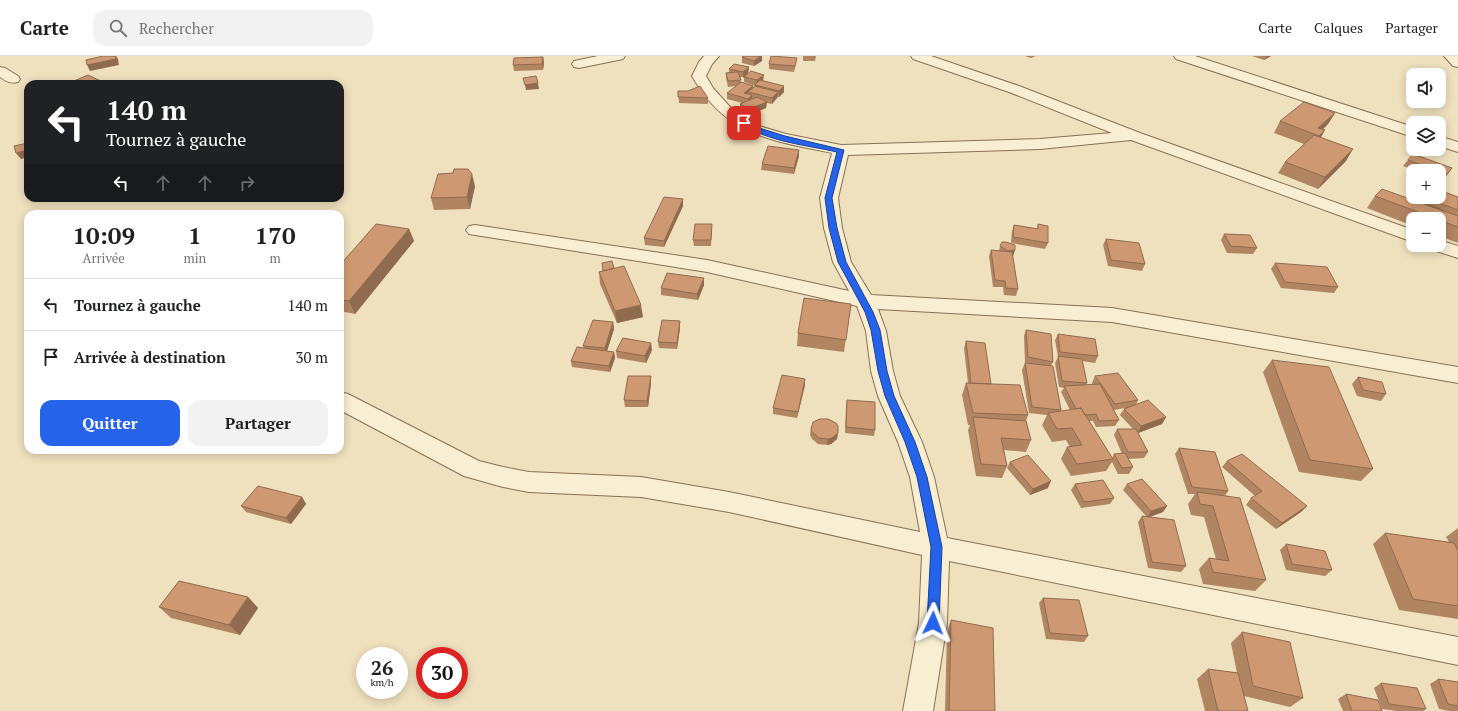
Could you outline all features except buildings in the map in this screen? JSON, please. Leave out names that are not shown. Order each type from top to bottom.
[{"type":"street","points":[[579,64],[618,56]]},
{"type":"street","points":[[712,56],[706,62],[699,76],[706,90],[726,111],[754,129],[783,138],[841,150],[1040,144],[1134,136]]},
{"type":"street","points":[[918,56],[963,63],[1014,89],[1134,136],[1406,233]]},
{"type":"street","points":[[1181,56],[1406,130]]},
{"type":"street","points":[[1452,56],[1458,63]]},
{"type":"street","points":[[0,71],[13,79]]},
{"type":"street","points":[[1446,143],[1458,147]]},
{"type":"street","points":[[841,150],[829,198],[833,228],[842,262],[865,301],[876,330],[882,371],[889,396],[910,442],[922,477],[936,547],[933,623],[918,711]]},
{"type":"street","points":[[475,230],[707,266],[865,301],[1112,315],[1458,375]]},
{"type":"street","points":[[1446,248],[1458,252]]},
{"type":"street","points":[[344,402],[474,469],[503,477],[530,482],[641,487],[714,499],[936,547],[1458,651]]},
{"type":"route","points":[[744,123],[754,129],[783,138],[841,150],[829,198],[833,228],[842,262],[865,301],[876,330],[882,371],[889,396],[910,442],[922,477],[936,547],[933,623]]}]
